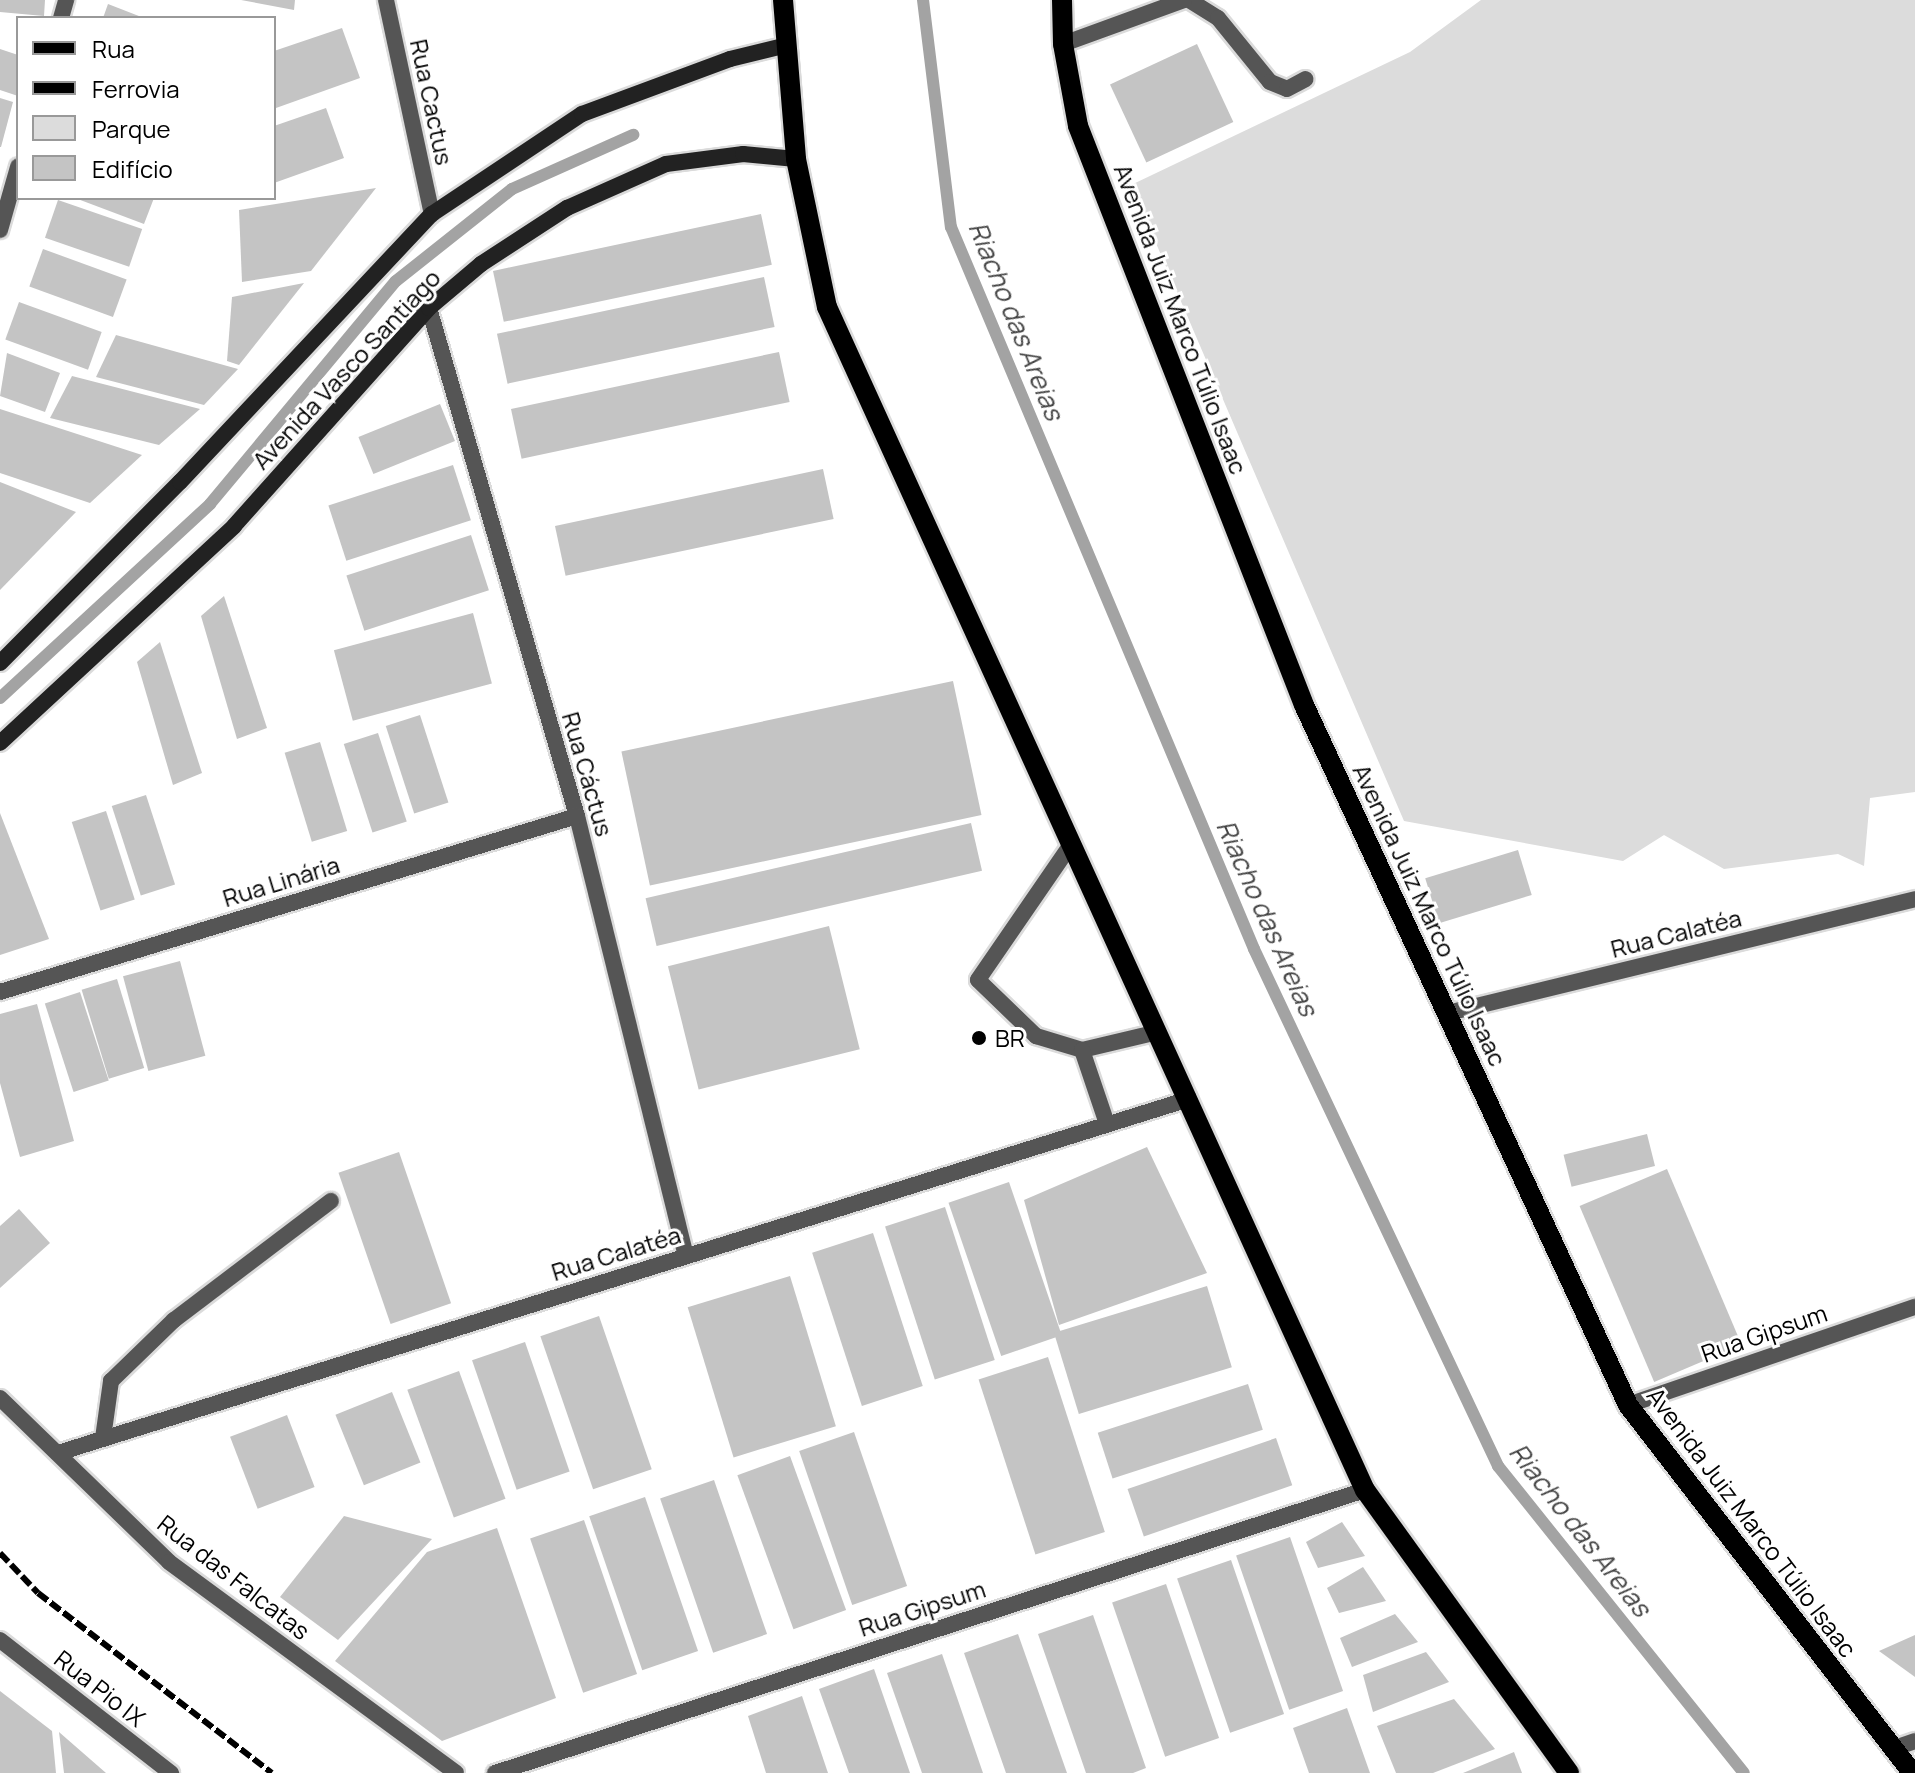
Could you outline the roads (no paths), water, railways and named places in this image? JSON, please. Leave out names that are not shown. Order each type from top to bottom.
[{"type":"main road","points":[[783,0],[796,159],[827,307],[1365,1490],[1569,1773]]},
{"type":"main road","name":"Avenida Juiz Marco Túlio Isaac","points":[[1062,0],[1063,44],[1078,126],[1304,705],[1628,1405],[1912,1773]]},
{"type":"street","name":"Rua Cactus","points":[[386,0],[432,214]]},
{"type":"street","points":[[1063,44],[1186,0],[1218,18],[1270,82],[1287,89],[1306,79]]},
{"type":"street","name":"Avenida Vasco Santiago","points":[[0,663],[180,482],[432,214],[582,114],[730,59],[787,45]]},
{"type":"street","name":"Avenida Vasco Santiago","points":[[0,743],[234,526],[429,308],[481,264],[567,208],[666,164],[743,154],[796,159]]},
{"type":"street","points":[[0,230],[16,174]]},
{"type":"street","name":"Rua Cáctus","points":[[429,308],[577,816],[686,1256]]},
{"type":"street","name":"Rua Linária","points":[[0,992],[577,816]]},
{"type":"street","points":[[1072,843],[978,980],[1036,1036],[1082,1050],[1158,1032]]},
{"type":"street","name":"Rua Calatéa","points":[[1448,1013],[1915,899]]},
{"type":"street","points":[[1082,1050],[1107,1124]]},
{"type":"street","name":"Rua Calatéa","points":[[58,1453],[1189,1099]]},
{"type":"street","points":[[103,1438],[111,1381],[174,1320],[331,1201]]},
{"type":"street","name":"Rua Gipsum","points":[[1628,1405],[1915,1307]]},
{"type":"street","name":"Rua das Falcatas","points":[[0,1398],[169,1562],[456,1773]]},
{"type":"street","name":"Rua Gipsum","points":[[495,1773],[1365,1490]]},
{"type":"street","name":"Rua Pio IX","points":[[0,1640],[171,1773]]},
{"type":"street","points":[[1892,1749],[1915,1741]]},
{"type":"waterway","name":"Riacho das Areias","points":[[923,0],[951,227],[1254,949],[1498,1466],[1744,1773]]},
{"type":"waterway","points":[[0,698],[210,504],[396,281],[512,189],[633,135]]},
{"type":"railway","points":[[0,1553],[38,1593],[272,1773]]},
{"type":"place","name":"BR","points":[[979,1038]]}]
